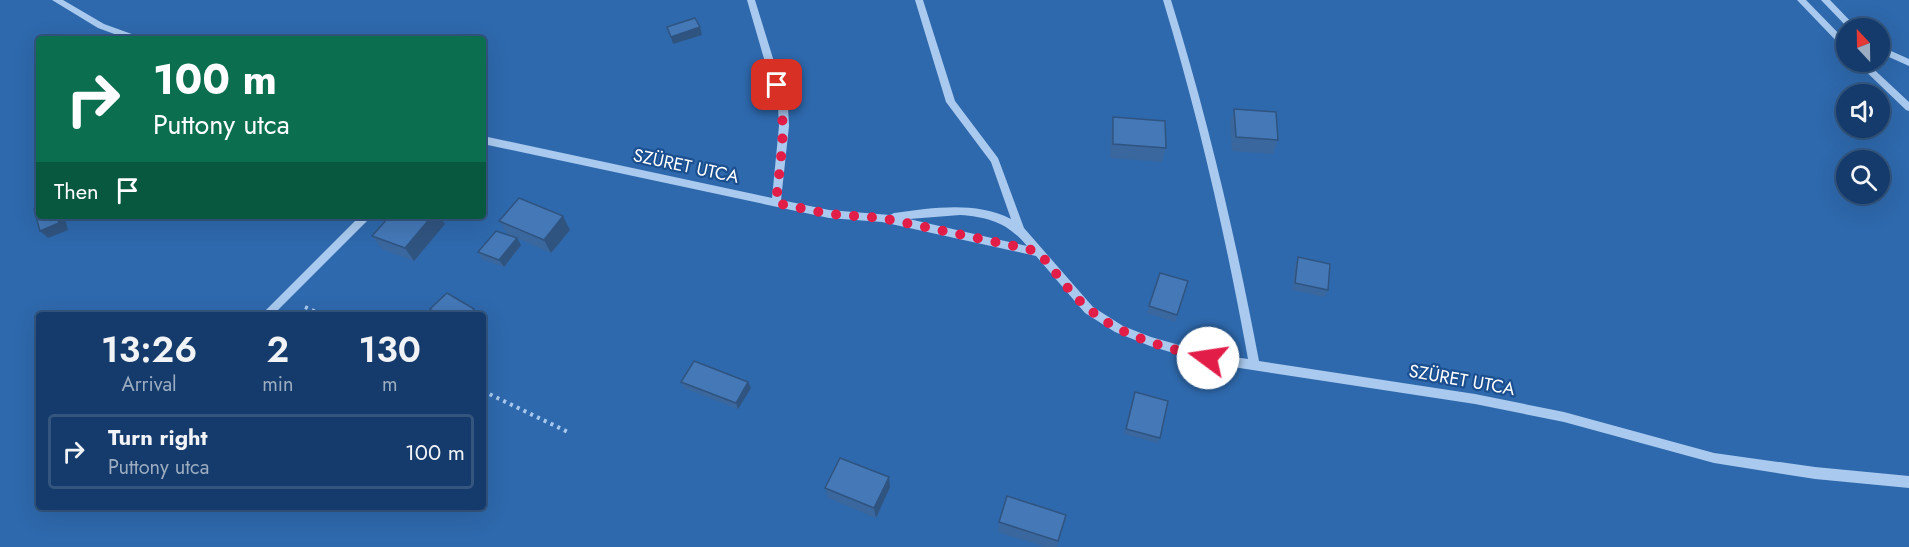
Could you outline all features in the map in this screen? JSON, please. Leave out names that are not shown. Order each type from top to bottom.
[{"type":"street","points":[[56,0],[101,26],[129,36]]},
{"type":"street","points":[[751,0],[783,107],[784,126],[776,203]]},
{"type":"street","name":"SZÜRET UTCA","points":[[919,0],[951,102],[995,161],[1020,230]]},
{"type":"street","points":[[1167,0],[1192,77],[1239,277],[1254,364]]},
{"type":"street","points":[[1801,0],[1836,35]]},
{"type":"street","points":[[1825,0],[1843,18]]},
{"type":"street","points":[[1832,30],[1836,29]]},
{"type":"street","points":[[1890,54],[1909,63]]},
{"type":"street","points":[[1871,72],[1909,108]]},
{"type":"street","name":"SZÜRET UTCA","points":[[486,141],[829,214],[882,218],[1029,249],[1040,254]]},
{"type":"street","name":"SZÜRET UTCA","points":[[882,218],[947,210],[983,212],[1006,220],[1020,230],[1089,310],[1119,329],[1183,351],[1474,399],[1564,417],[1714,458],[1815,473],[1909,482]]},
{"type":"street","points":[[269,312],[364,219]]},
{"type":"path","points":[[486,392],[570,433]]},
{"type":"shaded area","points":[[0,0],[1909,0],[1909,547],[0,547]]},
{"type":"building","points":[[695,18],[700,27],[671,37],[667,27]]},
{"type":"building","points":[[1234,109],[1276,112],[1278,140],[1236,137]]},
{"type":"building","points":[[1113,117],[1165,121],[1166,148],[1113,144]]},
{"type":"building","points":[[519,198],[563,216],[544,240],[499,221]]},
{"type":"building","points":[[37,219],[58,219],[59,223],[40,231]]},
{"type":"building","points":[[387,219],[429,219],[405,248],[372,236]]},
{"type":"building","points":[[496,231],[517,238],[499,260],[478,252]]},
{"type":"building","points":[[1298,257],[1330,264],[1328,290],[1295,283]]},
{"type":"building","points":[[1160,273],[1188,281],[1177,315],[1149,306]]},
{"type":"building","points":[[447,293],[474,309],[471,312],[434,312],[430,309]]},
{"type":"building","points":[[694,361],[748,382],[736,403],[681,382]]},
{"type":"building","points":[[1135,392],[1168,401],[1160,438],[1126,429]]},
{"type":"building","points":[[840,458],[889,477],[874,508],[825,488]]},
{"type":"building","points":[[1007,496],[1066,515],[1058,541],[999,522]]},
{"type":"route","points":[[777,85],[783,107],[784,126],[776,203],[829,214],[882,218],[1029,249],[1040,254],[1089,310],[1119,329],[1150,342],[1208,358]]}]
